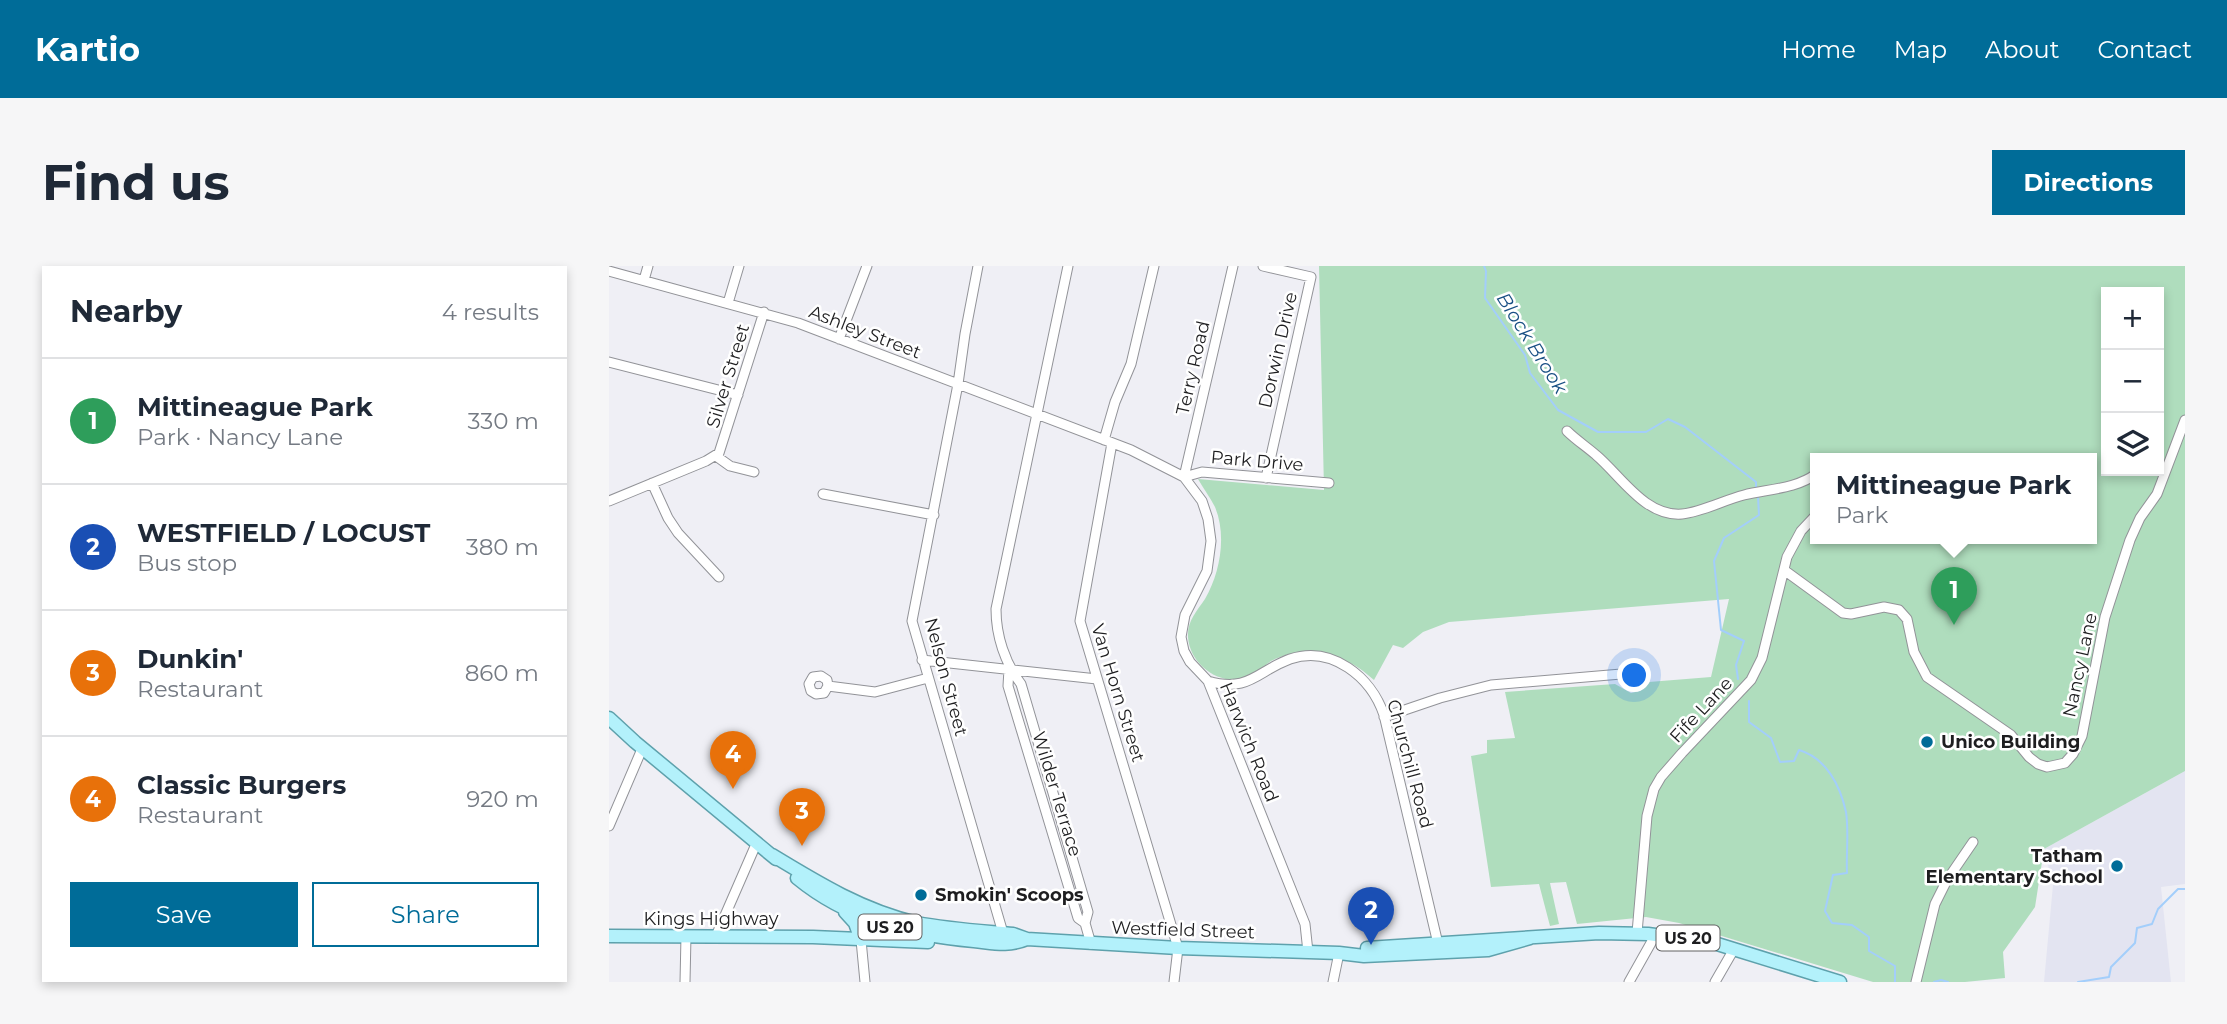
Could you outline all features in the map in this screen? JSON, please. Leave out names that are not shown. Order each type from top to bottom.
[{"type":"main road","name":"Westfield Street","points":[[609,718],[642,749],[757,842],[810,889],[837,904],[860,916],[897,929],[953,939],[1012,945],[1027,939]]},
{"type":"main road","name":"Westfield Street","points":[[772,855],[832,890],[883,913],[933,926],[1003,933],[1027,939],[1178,948],[1339,953],[1362,948],[1488,950],[1530,939],[1599,933],[1656,934],[1734,949],[1813,978],[1840,982]]},
{"type":"main road","points":[[837,904],[853,921],[860,936]]},
{"type":"main road","name":"Kings Highway","points":[[860,936],[897,929]]},
{"type":"main road","name":"Kings Highway","points":[[609,936],[860,936],[932,942],[953,939]]},
{"type":"street","points":[[644,280],[648,266]]},
{"type":"street","points":[[728,303],[739,266]]},
{"type":"street","points":[[839,339],[867,266]]},
{"type":"street","name":"Nelson Street","points":[[978,266],[934,515],[912,621],[1003,933]]},
{"type":"street","name":"Wilder Terrace","points":[[1068,266],[996,609],[996,624],[1009,669],[1008,686],[1077,918],[1085,923]]},
{"type":"street","points":[[1108,441],[1115,401],[1131,364],[1154,266]]},
{"type":"street","name":"Terry Road","points":[[1184,477],[1233,266]]},
{"type":"street","name":"Dorwin Drive","points":[[1263,266],[1311,277],[1266,478]]},
{"type":"street","name":"Ashley Street","points":[[609,271],[764,312],[1108,441]]},
{"type":"street","name":"Silver Street","points":[[609,501],[716,456],[722,448],[764,312]]},
{"type":"street","points":[[609,362],[738,396]]},
{"type":"street","name":"Nancy Lane","points":[[1784,570],[1843,613],[1851,614],[1884,607],[1899,610],[1907,619],[1914,652],[1927,677],[2011,736],[2038,764],[2047,767],[2065,763],[2074,754],[2082,736],[2099,643],[2130,540],[2140,517],[2157,494],[2185,420]]},
{"type":"street","points":[[1567,431],[1613,471],[1632,492],[1655,508],[1671,514],[1690,513],[1737,497],[1792,485],[1810,478]]},
{"type":"street","name":"Harwich Road","points":[[1108,441],[1184,477],[1202,501],[1210,526],[1211,541],[1206,570],[1185,615],[1181,637],[1187,656],[1208,681],[1305,924],[1308,952]]},
{"type":"street","name":"Van Horn Street","points":[[1108,441],[1080,615],[1081,624],[1178,948]]},
{"type":"street","points":[[716,456],[730,466],[754,472]]},
{"type":"street","name":"Park Drive","points":[[1184,477],[1202,472],[1329,482]]},
{"type":"street","points":[[652,483],[678,533],[719,577]]},
{"type":"street","points":[[823,494],[934,515]]},
{"type":"street","name":"Fife Lane","points":[[1637,933],[1647,816],[1654,789],[1661,777],[1735,698],[1757,670],[1793,544],[1810,521]]},
{"type":"street","name":"Churchill Road","points":[[1208,681],[1241,684],[1295,658],[1309,656],[1332,659],[1350,668],[1367,684],[1378,700],[1384,716],[1439,948]]},
{"type":"street","points":[[922,660],[1097,679]]},
{"type":"street","name":"Wilder Terrace","points":[[1009,669],[1021,684],[1088,912],[1085,923],[1091,943]]},
{"type":"street","points":[[1384,716],[1491,685],[1633,673]]},
{"type":"street","points":[[828,686],[876,692],[928,678]]},
{"type":"street","points":[[609,826],[642,749]]},
{"type":"street","points":[[1032,765],[1043,761]]},
{"type":"street","points":[[1055,843],[1067,841]]},
{"type":"street","points":[[716,936],[757,842]]},
{"type":"street","points":[[1916,982],[1935,904],[1947,880],[1973,842]]},
{"type":"street","points":[[1629,982],[1656,934]]},
{"type":"street","points":[[685,982],[686,936]]},
{"type":"street","points":[[860,936],[866,982]]},
{"type":"street","points":[[1174,982],[1178,948]]},
{"type":"street","points":[[1715,982],[1734,949]]},
{"type":"street","points":[[1333,982],[1339,953]]},
{"type":"shaded area","name":"Tatham Elementary School","points":[[2185,771],[2185,884],[2161,887],[2171,982],[2044,982],[2053,885],[2044,849]]},
{"type":"green space","points":[[1319,266],[2185,266],[2185,771],[2044,849],[2035,907],[2003,952],[2005,978],[1965,982],[1873,982],[1679,923],[1646,917],[1577,924],[1566,882],[1550,883],[1559,924],[1550,926],[1539,884],[1491,887],[1471,756],[1487,753],[1487,740],[1515,738],[1505,692],[1615,684],[1631,693],[1640,691],[1649,682],[1711,677],[1729,599],[1449,622],[1423,632],[1403,648],[1393,645],[1374,680],[1351,663],[1339,658],[1298,652],[1271,661],[1243,679],[1233,680],[1222,678],[1203,667],[1190,648],[1188,637],[1191,621],[1210,589],[1218,566],[1221,530],[1215,507],[1198,479],[1324,490]]},
{"type":"waterway","name":"Block Brook","points":[[1484,266],[1485,298],[1525,355],[1530,373],[1558,410],[1598,432],[1646,432],[1668,419],[1685,427],[1756,482],[1756,488]]},
{"type":"waterway","name":"Block Brook","points":[[1738,679],[1736,665],[1744,641],[1721,630],[1714,561],[1724,538],[1759,515],[1758,497]]},
{"type":"waterway","name":"Block Brook","points":[[1749,701],[1749,722],[1771,738],[1780,762],[1794,761],[1799,750],[1817,759],[1836,783],[1846,812],[1847,873],[1833,875],[1825,911],[1832,923],[1852,925],[1869,937],[1869,951],[1895,966],[1895,982]]},
{"type":"waterway","points":[[2078,982],[2109,977],[2111,967],[2135,943],[2137,928],[2152,924],[2158,909],[2178,889],[2185,889]]},
{"type":"waterway","points":[[1934,982],[1948,982]]},
{"type":"place","name":"Mittineague Park","points":[[1954,625]]},
{"type":"place","name":"Unico Building","points":[[1927,742]]},
{"type":"place","name":"Classic Burgers","points":[[733,789]]},
{"type":"place","name":"Dunkin'","points":[[802,846]]},
{"type":"place","name":"Tatham Elementary School","points":[[2117,866]]},
{"type":"place","name":"Smokin' Scoops","points":[[921,895]]},
{"type":"place","name":"WESTFIELD / LOCUST","points":[[1371,945]]}]
